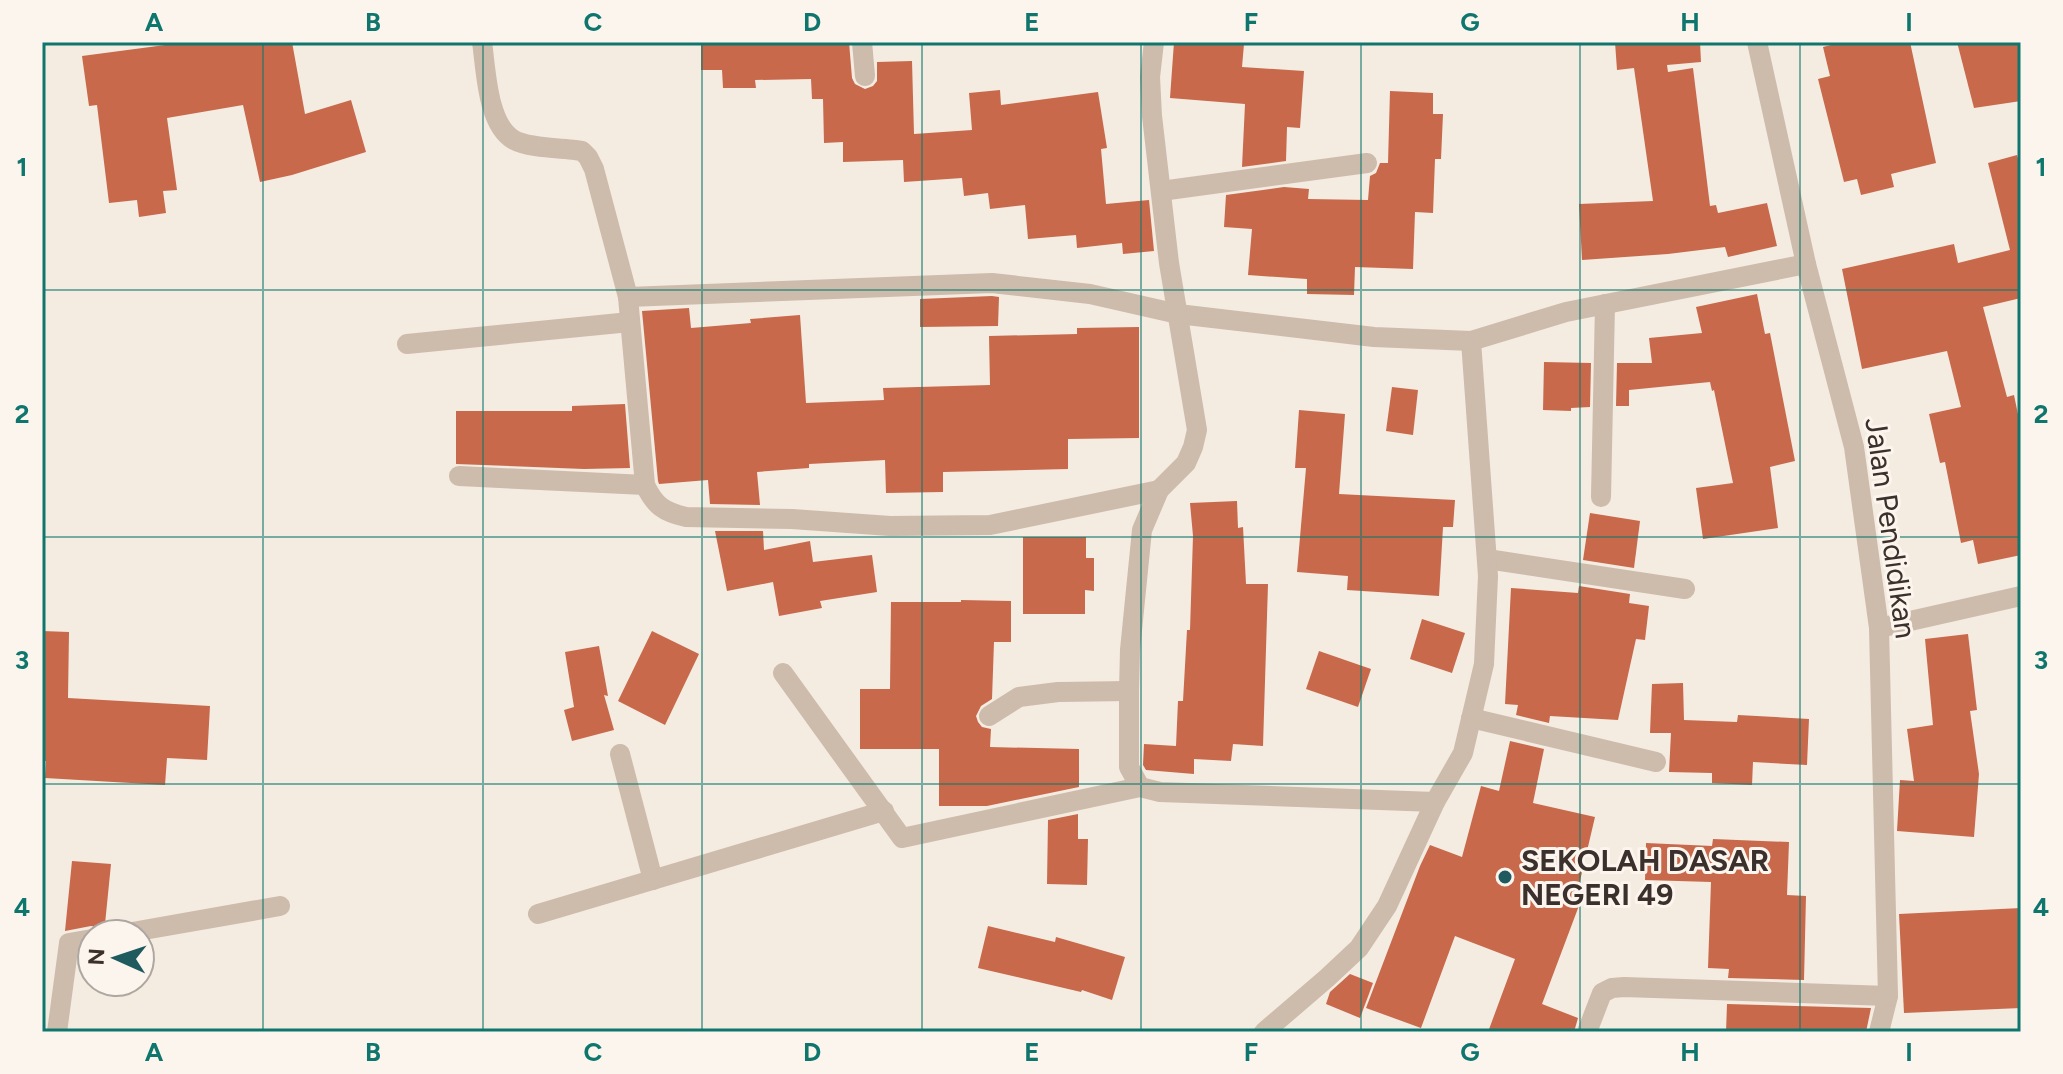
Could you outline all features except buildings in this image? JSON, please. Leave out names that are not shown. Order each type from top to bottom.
[{"type":"street","points":[[482,42],[491,104],[503,130],[514,140],[582,151],[594,169],[628,297],[645,485],[651,498],[664,511],[686,517],[792,519],[890,526],[990,525],[1159,490]]},
{"type":"street","points":[[862,42],[865,76]]},
{"type":"street","points":[[1140,787],[1129,767],[1129,691],[1142,530],[1159,490],[1186,463],[1197,430],[1169,263],[1161,191],[1150,77],[1154,42]]},
{"type":"street","name":"Jalan Pendidikan","points":[[1757,42],[1806,264],[1854,447],[1879,628],[1888,996],[1879,1032]]},
{"type":"street","points":[[1161,191],[1367,163]]},
{"type":"street","points":[[628,297],[992,283],[1090,294],[1178,314],[1374,337],[1471,341],[1566,312],[1806,264]]},
{"type":"street","points":[[1601,497],[1605,304]]},
{"type":"street","points":[[407,344],[630,322]]},
{"type":"street","points":[[1264,1032],[1359,948],[1387,906],[1435,802],[1463,753],[1484,664],[1487,559],[1471,341]]},
{"type":"street","points":[[459,476],[645,485]]},
{"type":"street","points":[[1487,559],[1685,589]]},
{"type":"street","points":[[1879,628],[2021,596]]},
{"type":"street","points":[[783,673],[902,838],[1140,787],[1160,792],[1435,802]]},
{"type":"street","points":[[989,716],[1019,697],[1058,692],[1129,691]]},
{"type":"street","points":[[1471,718],[1656,762]]},
{"type":"street","points":[[620,754],[653,880]]},
{"type":"street","points":[[538,914],[884,811]]},
{"type":"street","points":[[156,928],[280,906]]},
{"type":"street","points":[[57,1032],[69,943],[76,942]]},
{"type":"street","points":[[1587,1032],[1602,993],[1612,988],[1888,996]]},
{"type":"place","name":"SEKOLAH DASAR NEGERI 49","points":[[1505,877]]}]
